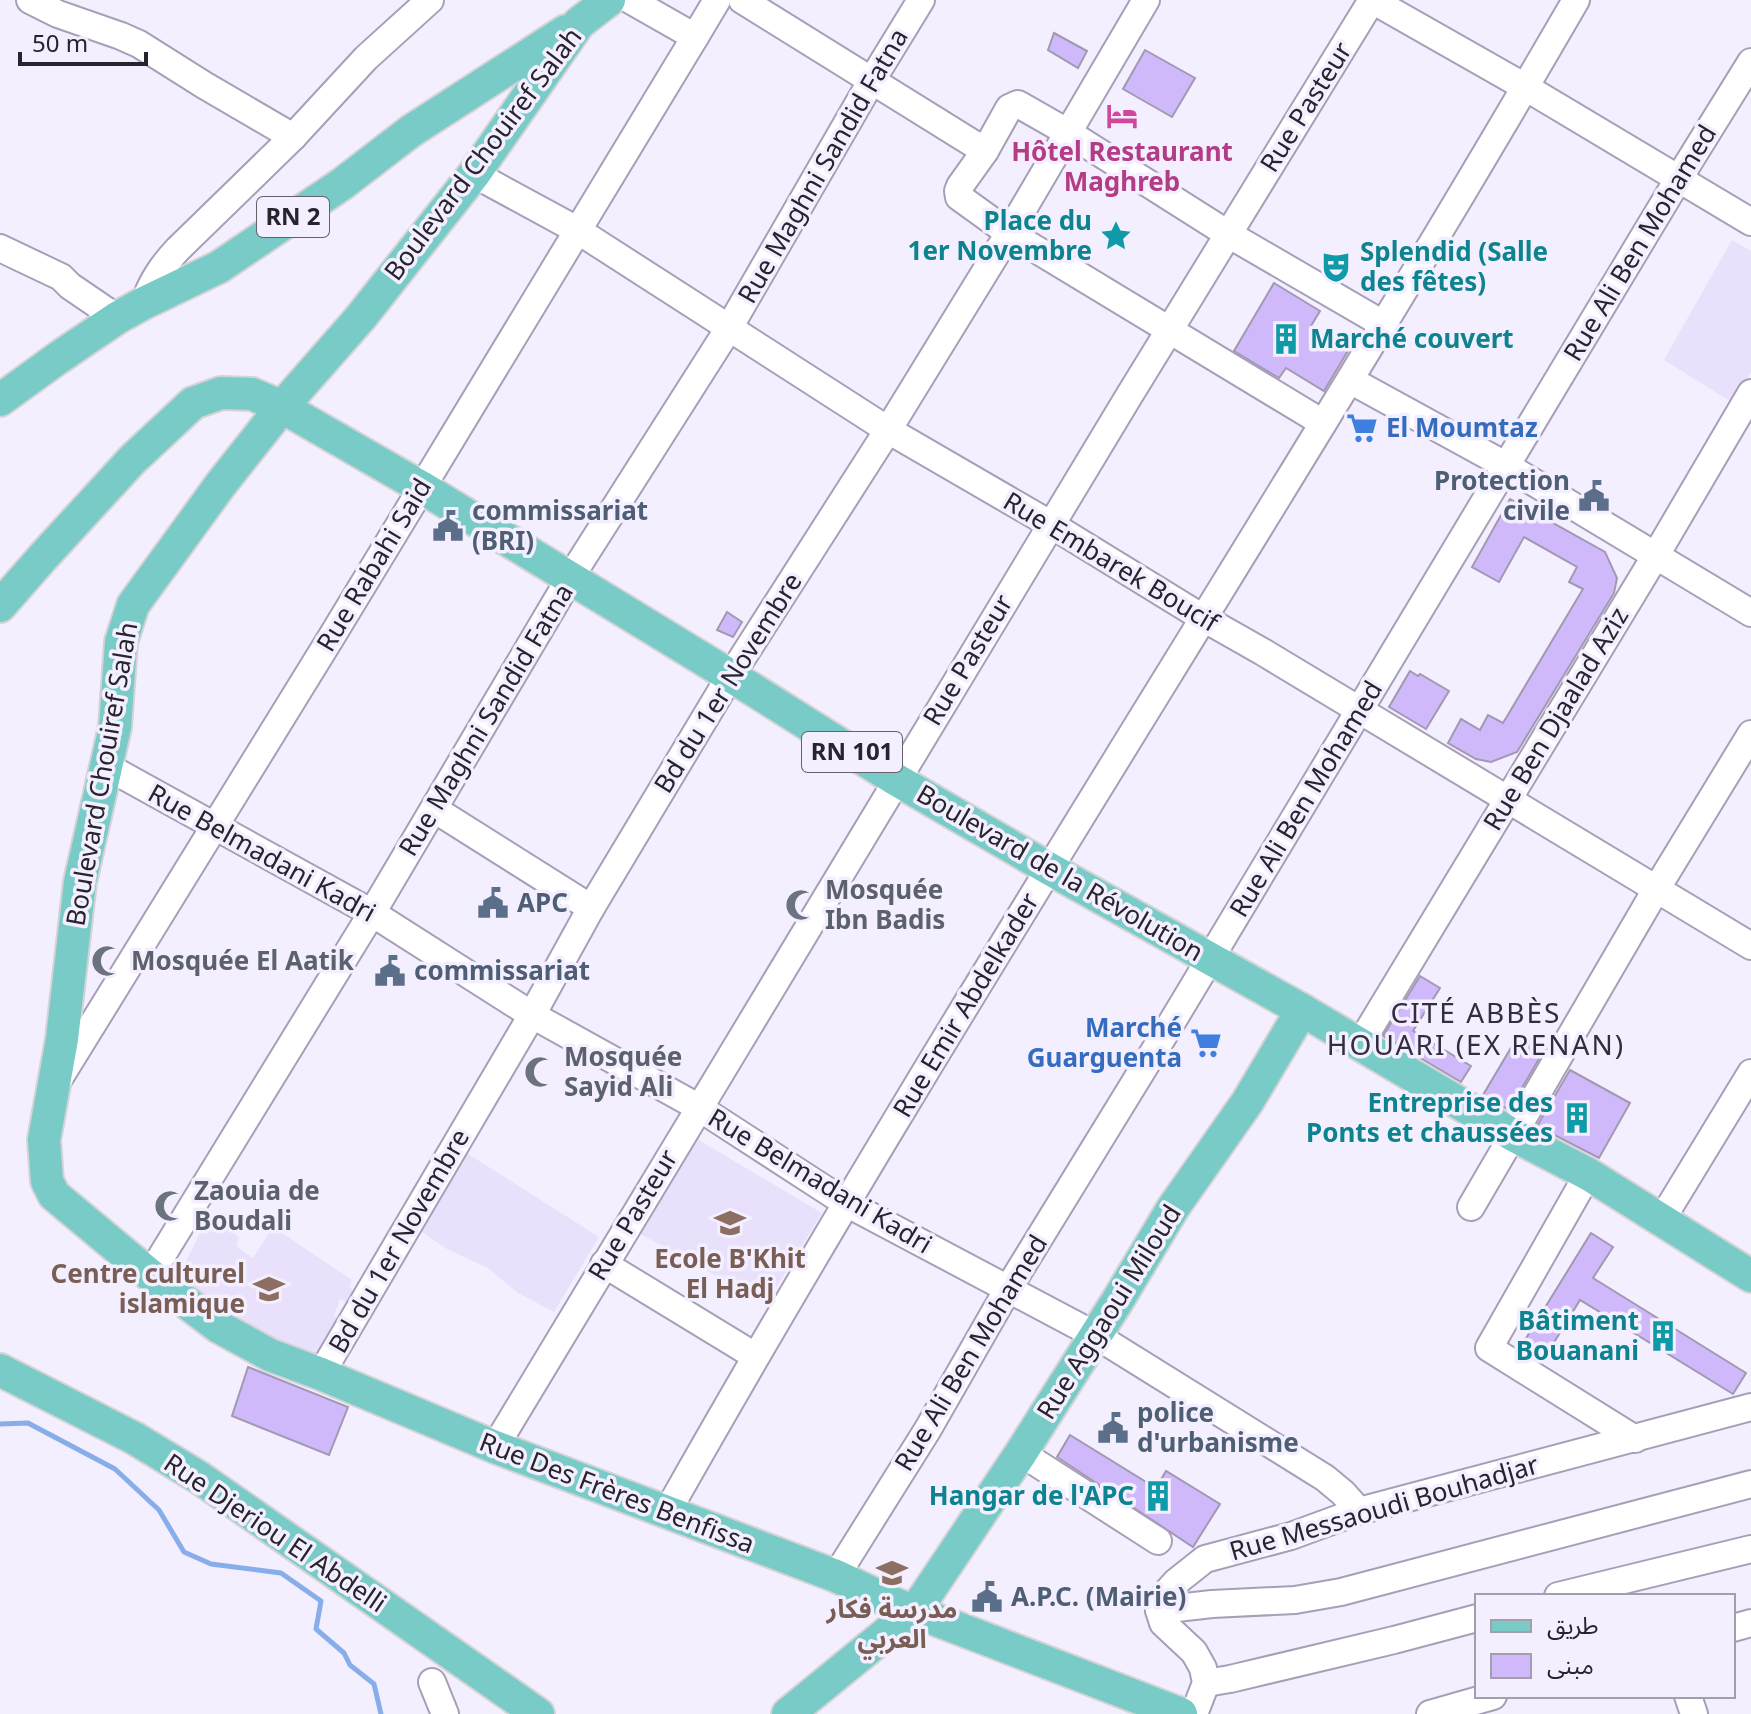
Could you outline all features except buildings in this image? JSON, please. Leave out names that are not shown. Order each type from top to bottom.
[{"type":"main road","name":"Boulevard Chouiref Salah","points":[[321,1374],[270,1355],[219,1327],[150,1275],[54,1195],[47,1181],[44,1140],[62,1039],[80,882],[115,727],[121,642],[133,605],[221,484],[282,407],[361,317],[474,174],[579,23],[609,0]]},
{"type":"main road","name":"RN 2","points":[[0,400],[131,310],[219,267],[342,184],[411,131],[579,23]]},
{"type":"main road","name":"Boulevard de la Révolution","points":[[0,606],[132,460],[193,403],[221,393],[252,394],[282,407],[421,487],[570,578],[727,682],[1048,868],[1302,1010],[1513,1135],[1588,1174],[1751,1276]]},
{"type":"main road","name":"Rue Aggaoui Miloud","points":[[788,1714],[914,1611],[1021,1453],[1173,1208],[1248,1101],[1302,1010]]},
{"type":"main road","name":"Rue Djeriou El Abdelli","points":[[0,1370],[134,1438],[200,1478],[538,1714]]},
{"type":"main road","name":"Rue Des Frères Benfissa","points":[[321,1374],[495,1447],[836,1576],[914,1611],[1181,1714]]},
{"type":"street","points":[[30,0],[58,14],[139,44],[293,137]]},
{"type":"street","points":[[0,248],[61,277],[70,286],[131,310],[169,258],[293,137],[366,58],[430,0]]},
{"type":"street","points":[[630,0],[695,37]]},
{"type":"street","name":"Rue Rabahi Said","points":[[51,1091],[332,636],[717,0]]},
{"type":"street","points":[[742,0],[985,151]]},
{"type":"street","name":"Rue Maghni Sandid Fatna","points":[[150,1275],[372,913],[570,578],[729,328],[921,0]]},
{"type":"street","name":"Bd du 1er Novembre","points":[[321,1374],[532,1015],[591,908],[727,682],[1009,233],[1146,0]]},
{"type":"street","points":[[1372,0],[1751,222]]},
{"type":"street","name":"Rue Pasteur","points":[[495,1447],[895,779],[1372,0]]},
{"type":"street","name":"Rue Emir Abdelkader","points":[[667,1512],[846,1203],[1048,868],[1350,380],[1576,0]]},
{"type":"street","name":"Rue Ali Ben Mohamed","points":[[836,1576],[928,1429],[1008,1289],[1751,62]]},
{"type":"street","points":[[1323,423],[1009,233],[963,200],[958,194],[960,186],[985,151],[1009,108],[1018,104],[1228,234],[1383,324]]},
{"type":"street","name":"Rue Embarek Boucif","points":[[474,174],[577,230],[888,430],[1050,524],[1751,946]]},
{"type":"street","points":[[1350,380],[1505,465],[1751,613]]},
{"type":"street","name":"Rue Ben Djaalad Aziz","points":[[1360,1044],[1751,393]]},
{"type":"street","points":[[1471,1207],[1657,888],[1751,734]]},
{"type":"street","name":"Rue Belmadani Kadri","points":[[106,766],[372,913],[532,1015],[698,1107],[846,1203],[1095,1335],[1325,1478],[1359,1511]]},
{"type":"street","points":[[434,809],[591,908]]},
{"type":"street","points":[[1662,1219],[1751,1073]]},
{"type":"street","points":[[1588,1174],[1489,1348],[1635,1439]]},
{"type":"street","points":[[604,1264],[755,1356]]},
{"type":"street","name":"Rue Messaoudi Bouhadjar","points":[[1159,1610],[1166,1593],[1205,1559],[1291,1536],[1359,1511],[1751,1407]]},
{"type":"street","points":[[1021,1453],[1158,1541]]},
{"type":"street","points":[[1194,1714],[1206,1683],[1203,1668],[1194,1652],[1163,1623],[1159,1610],[1295,1600],[1341,1592],[1751,1484]]},
{"type":"street","points":[[1566,1594],[1751,1549]]},
{"type":"street","points":[[1206,1683],[1475,1619]]},
{"type":"street","points":[[432,1682],[445,1714]]},
{"type":"street","points":[[1430,1714],[1486,1698]]},
{"type":"shaded area","points":[[1732,240],[1751,251],[1751,372],[1733,403],[1664,360]]},
{"type":"shaded area","name":"Ecole B'Khit El Hadj","points":[[692,1136],[822,1213],[766,1304],[637,1232]]},
{"type":"shaded area","points":[[465,1152],[599,1237],[554,1312],[518,1293],[488,1268],[447,1249],[419,1230]]},
{"type":"shaded area","name":"Centre culturel islamique","points":[[208,1216],[239,1237],[236,1246],[253,1258],[273,1227],[352,1280],[349,1287],[353,1290],[346,1302],[340,1299],[334,1316],[342,1320],[320,1360],[243,1335],[177,1280]]},
{"type":"waterway","points":[[0,1424],[28,1423],[115,1469],[159,1510],[184,1552],[211,1564],[281,1573],[321,1601],[316,1629],[344,1653],[350,1665],[374,1684],[381,1714]]},
{"type":"place","name":"Hôtel Restaurant Maghreb","points":[[1122,116]]},
{"type":"place","name":"Place du 1er Novembre","points":[[1116,236]]},
{"type":"place","name":"Splendid (Salle des fêtes)","points":[[1336,267]]},
{"type":"place","name":"Marché couvert","points":[[1286,339]]},
{"type":"place","name":"El Moumtaz","points":[[1362,428]]},
{"type":"place","name":"Protection civile","points":[[1594,496]]},
{"type":"place","name":"commissariat (BRI)","points":[[448,526]]},
{"type":"place","name":"APC","points":[[493,903]]},
{"type":"place","name":"Mosquée Ibn Badis","points":[[801,905]]},
{"type":"place","name":"Mosquée El Aatik","points":[[107,961]]},
{"type":"place","name":"commissariat","points":[[390,971]]},
{"type":"place","name":"Marché Guarguenta","points":[[1206,1043]]},
{"type":"place","name":"Mosquée Sayid Ali","points":[[540,1072]]},
{"type":"place","name":"Entreprise des Ponts et chaussées","points":[[1577,1118]]},
{"type":"place","name":"Zaouia de Boudali","points":[[170,1206]]},
{"type":"place","name":"Ecole B'Khit El Hadj","points":[[730,1223]]},
{"type":"place","name":"Centre culturel islamique","points":[[269,1289]]},
{"type":"place","name":"Bâtiment Bouanani","points":[[1663,1336]]},
{"type":"place","name":"police d'urbanisme","points":[[1113,1428]]},
{"type":"place","name":"Hangar de l'APC","points":[[1158,1496]]},
{"type":"place","name":"مدرسة فكار العربي","points":[[892,1573]]},
{"type":"place","name":"A.P.C. (Mairie)","points":[[987,1597]]},
{"type":"district","name":"CITÉ ABBÈS HOUARI (EX RENAN)","points":[[1476,1029]]}]
